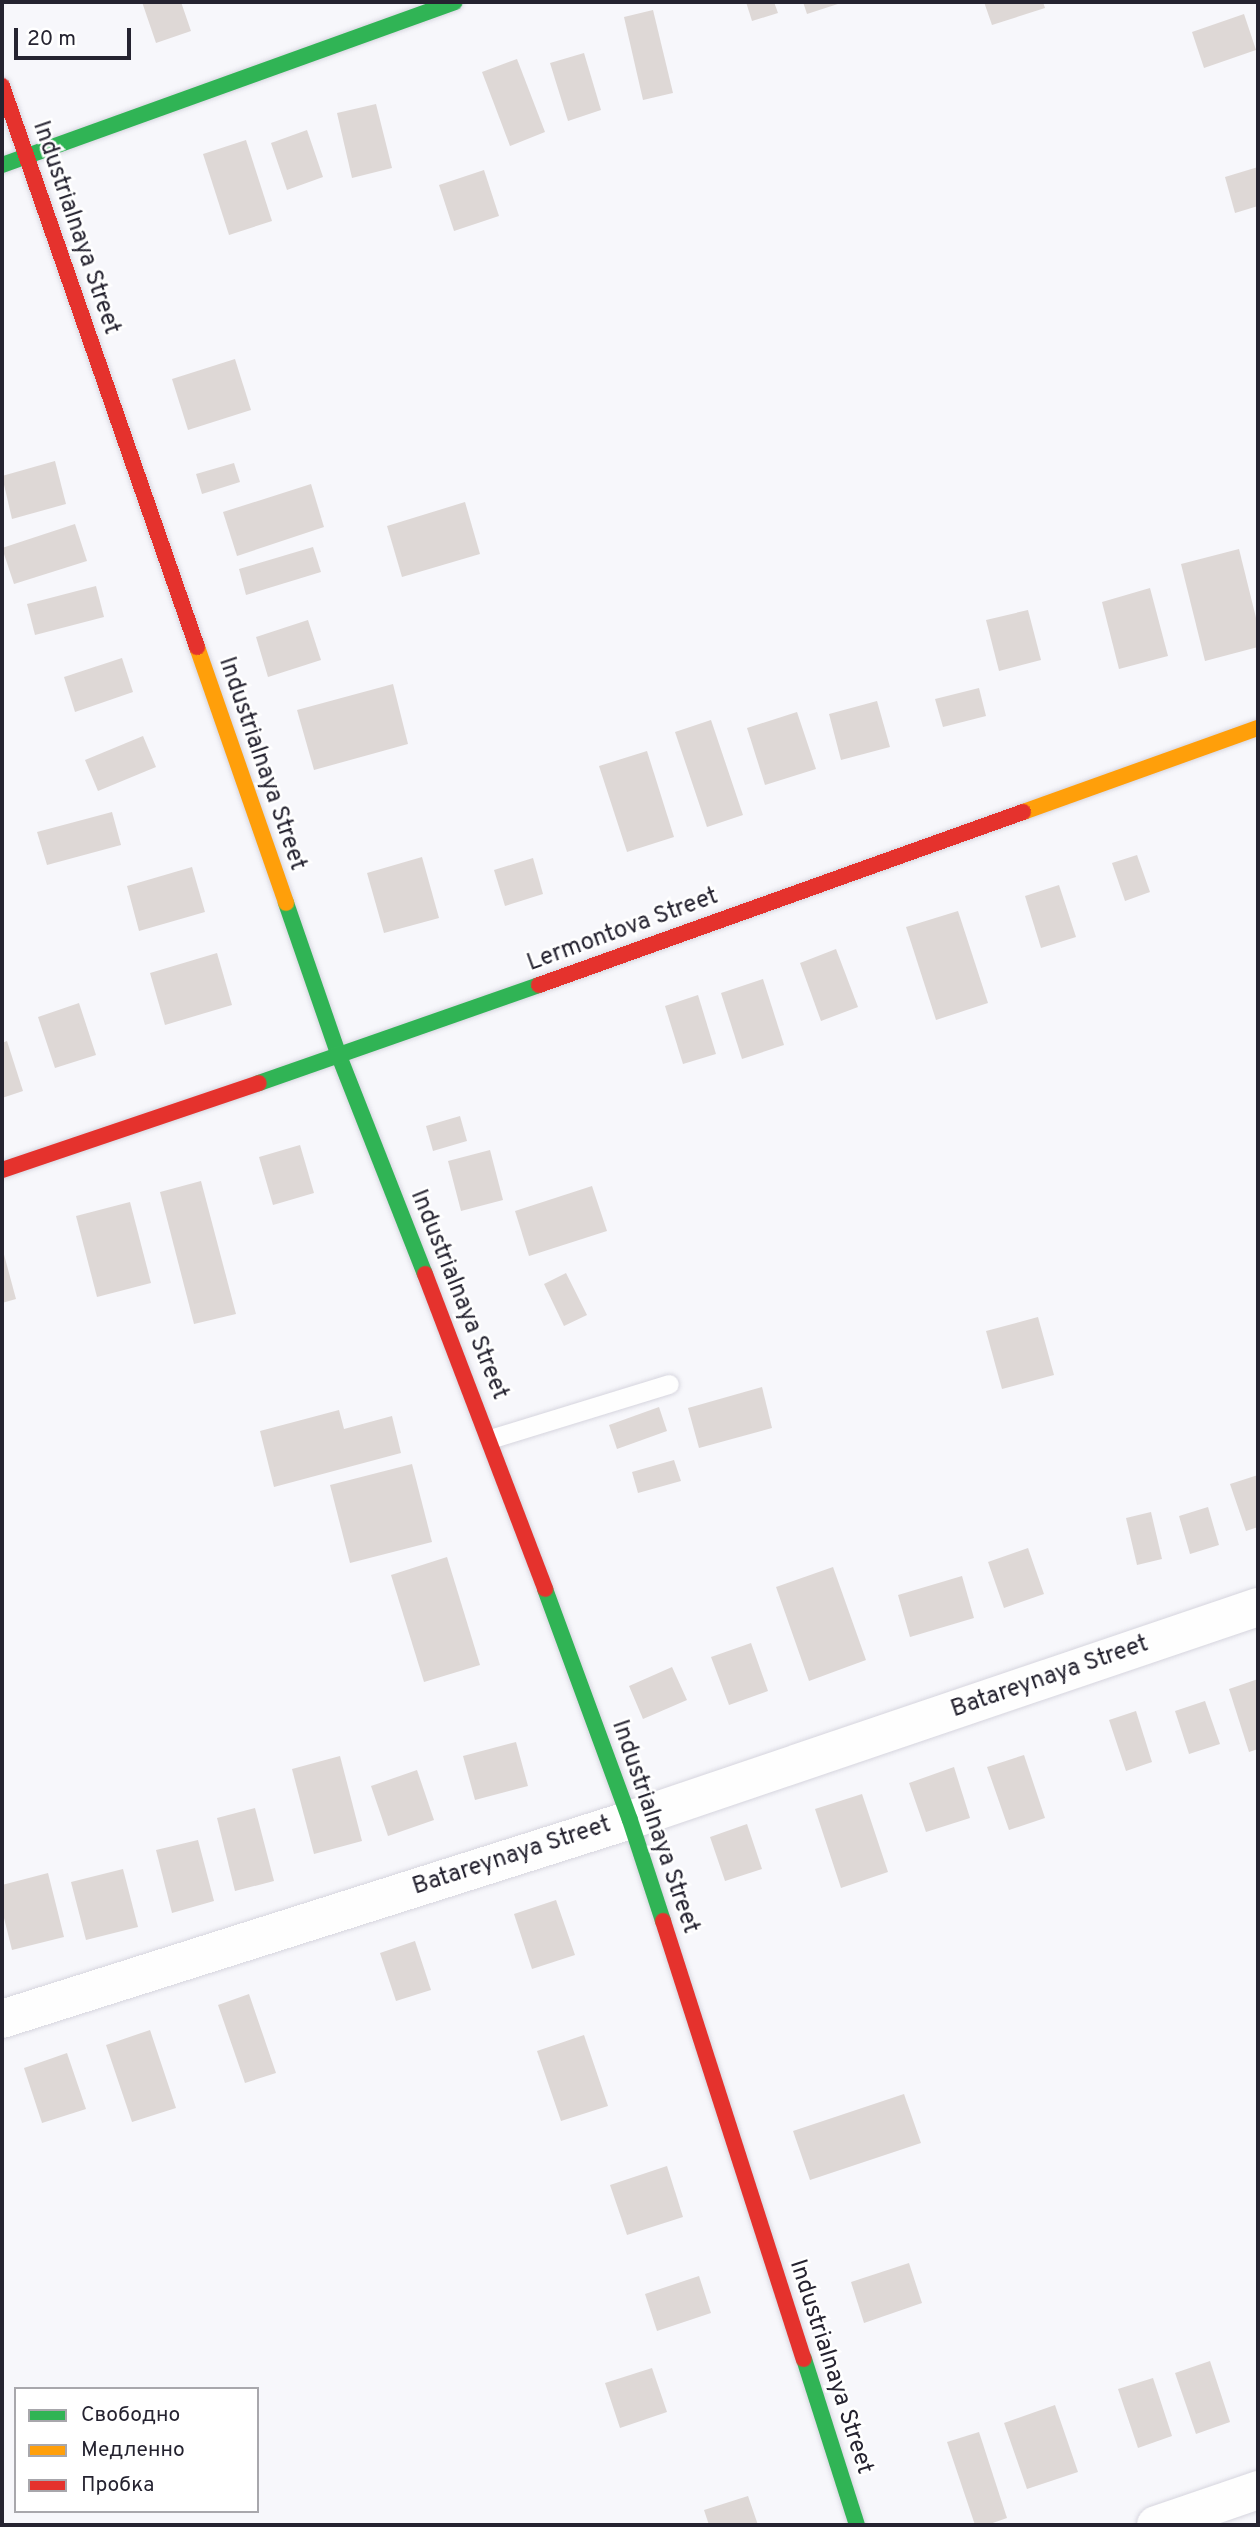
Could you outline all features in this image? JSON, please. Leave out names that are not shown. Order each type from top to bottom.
[{"type":"street","points":[[2,165],[455,2]]},
{"type":"street","name":"Industrialnaya Street","points":[[2,86],[339,1056],[490,1439],[630,1820],[856,2525]]},
{"type":"street","name":"Lermontova Street","points":[[2,1170],[339,1056],[1258,728]]},
{"type":"street","name":"Batareynaya Street","points":[[2,2019],[630,1820],[1258,1607]]},
{"type":"street","points":[[1156,2525],[1258,2490]]},
{"type":"lane","points":[[490,1439],[669,1384]]},
{"type":"building","points":[[142,2],[181,2],[191,31],[156,43]]},
{"type":"building","points":[[746,2],[774,2],[778,13],[752,21]]},
{"type":"building","points":[[803,2],[844,2],[807,14]]},
{"type":"building","points":[[984,2],[1043,2],[1045,8],[992,25]]},
{"type":"building","points":[[653,10],[673,93],[643,100],[624,17]]},
{"type":"building","points":[[1244,14],[1256,50],[1204,68],[1192,32]]},
{"type":"building","points":[[584,53],[601,110],[568,121],[550,63]]},
{"type":"building","points":[[517,59],[545,132],[510,146],[482,72]]},
{"type":"building","points":[[376,104],[392,168],[352,178],[337,113]]},
{"type":"building","points":[[307,130],[323,177],[287,190],[271,143]]},
{"type":"building","points":[[246,140],[272,221],[229,235],[203,154]]},
{"type":"building","points":[[1258,167],[1258,206],[1235,213],[1225,177]]},
{"type":"building","points":[[484,170],[499,216],[454,231],[439,185]]},
{"type":"building","points":[[235,359],[251,410],[188,430],[172,379]]},
{"type":"building","points":[[55,461],[66,504],[12,519],[2,476]]},
{"type":"building","points":[[234,463],[240,482],[202,494],[196,474]]},
{"type":"building","points":[[311,484],[324,527],[237,556],[223,512]]},
{"type":"building","points":[[465,502],[480,554],[402,577],[387,526]]},
{"type":"building","points":[[75,524],[87,561],[14,584],[2,548]]},
{"type":"building","points":[[313,547],[321,572],[246,595],[239,569]]},
{"type":"building","points":[[1239,549],[1258,626],[1258,647],[1205,661],[1181,564]]},
{"type":"building","points":[[96,586],[104,617],[35,635],[27,604]]},
{"type":"building","points":[[1150,588],[1168,656],[1119,669],[1102,602]]},
{"type":"building","points":[[1028,610],[1041,660],[999,671],[986,620]]},
{"type":"building","points":[[308,620],[321,660],[268,677],[256,637]]},
{"type":"building","points":[[122,658],[133,692],[75,712],[64,677]]},
{"type":"building","points":[[393,684],[408,744],[314,770],[297,710]]},
{"type":"building","points":[[979,688],[986,716],[943,727],[935,699]]},
{"type":"building","points":[[877,701],[890,747],[841,760],[829,714]]},
{"type":"building","points":[[797,712],[816,769],[765,785],[747,728]]},
{"type":"building","points":[[711,720],[743,815],[707,827],[675,732]]},
{"type":"building","points":[[143,736],[156,767],[98,791],[85,760]]},
{"type":"building","points":[[647,751],[674,837],[627,852],[599,766]]},
{"type":"building","points":[[112,812],[121,845],[47,865],[37,832]]},
{"type":"building","points":[[1137,855],[1150,892],[1125,901],[1112,863]]},
{"type":"building","points":[[422,857],[439,918],[384,933],[367,873]]},
{"type":"building","points":[[533,858],[543,894],[505,906],[494,870]]},
{"type":"building","points":[[192,867],[205,912],[139,931],[127,886]]},
{"type":"building","points":[[1059,885],[1076,937],[1041,948],[1025,896]]},
{"type":"building","points":[[958,911],[988,1003],[936,1020],[906,927]]},
{"type":"building","points":[[836,949],[858,1007],[821,1021],[800,963]]},
{"type":"building","points":[[217,953],[232,1005],[165,1025],[150,973]]},
{"type":"building","points":[[763,979],[784,1045],[742,1059],[721,993]]},
{"type":"building","points":[[698,995],[716,1054],[683,1064],[665,1006]]},
{"type":"building","points":[[79,1003],[96,1055],[55,1068],[38,1017]]},
{"type":"building","points":[[7,1041],[23,1091],[2,1098],[2,1043]]},
{"type":"building","points":[[460,1116],[467,1141],[433,1151],[426,1126]]},
{"type":"building","points":[[300,1145],[314,1193],[273,1205],[259,1157]]},
{"type":"building","points":[[490,1150],[503,1200],[461,1211],[448,1161]]},
{"type":"building","points":[[201,1181],[236,1314],[194,1324],[160,1192]]},
{"type":"building","points":[[592,1186],[607,1231],[529,1256],[515,1211]]},
{"type":"building","points":[[130,1202],[151,1283],[97,1297],[76,1216]]},
{"type":"building","points":[[2,1247],[16,1299],[2,1303]]},
{"type":"building","points":[[566,1273],[587,1315],[564,1326],[544,1284]]},
{"type":"building","points":[[1038,1317],[1054,1375],[1002,1389],[986,1331]]},
{"type":"building","points":[[762,1387],[772,1428],[699,1448],[688,1408]]},
{"type":"building","points":[[659,1407],[667,1431],[617,1449],[609,1425]]},
{"type":"building","points":[[339,1410],[344,1429],[392,1416],[401,1453],[274,1487],[260,1431]]},
{"type":"building","points":[[674,1460],[681,1481],[638,1493],[632,1472]]},
{"type":"building","points":[[412,1464],[432,1542],[350,1563],[330,1485]]},
{"type":"building","points":[[1258,1475],[1258,1527],[1246,1531],[1230,1484]]},
{"type":"building","points":[[1208,1507],[1219,1545],[1190,1554],[1179,1516]]},
{"type":"building","points":[[1151,1512],[1162,1559],[1137,1565],[1126,1518]]},
{"type":"building","points":[[1028,1548],[1044,1594],[1004,1608],[988,1562]]},
{"type":"building","points":[[447,1557],[480,1665],[424,1682],[391,1575]]},
{"type":"building","points":[[833,1567],[866,1660],[809,1681],[776,1587]]},
{"type":"building","points":[[962,1576],[974,1618],[910,1637],[898,1595]]},
{"type":"building","points":[[751,1643],[768,1691],[729,1705],[711,1657]]},
{"type":"building","points":[[672,1667],[687,1700],[643,1719],[629,1686]]},
{"type":"building","points":[[1258,1679],[1258,1749],[1249,1752],[1229,1689]]},
{"type":"building","points":[[1205,1701],[1220,1744],[1189,1754],[1175,1711]]},
{"type":"building","points":[[1136,1711],[1152,1762],[1126,1771],[1109,1720]]},
{"type":"building","points":[[516,1742],[528,1786],[475,1800],[463,1756]]},
{"type":"building","points":[[1024,1755],[1045,1818],[1009,1830],[987,1767]]},
{"type":"building","points":[[340,1756],[362,1841],[314,1854],[292,1769]]},
{"type":"building","points":[[954,1767],[970,1818],[926,1832],[909,1783]]},
{"type":"building","points":[[417,1770],[434,1820],[388,1836],[371,1786]]},
{"type":"building","points":[[862,1794],[888,1872],[841,1888],[815,1809]]},
{"type":"building","points":[[255,1808],[274,1881],[235,1891],[217,1818]]},
{"type":"building","points":[[747,1824],[762,1869],[725,1881],[710,1837]]},
{"type":"building","points":[[198,1840],[214,1901],[172,1913],[156,1850]]},
{"type":"building","points":[[123,1869],[138,1927],[86,1940],[71,1882]]},
{"type":"building","points":[[48,1873],[64,1937],[12,1950],[2,1910],[2,1885]]},
{"type":"building","points":[[556,1900],[575,1955],[532,1969],[514,1914]]},
{"type":"building","points":[[415,1941],[431,1990],[396,2001],[380,1953]]},
{"type":"building","points":[[249,1994],[276,2073],[245,2083],[218,2005]]},
{"type":"building","points":[[150,2030],[176,2108],[132,2122],[106,2045]]},
{"type":"building","points":[[584,2035],[608,2106],[561,2121],[537,2051]]},
{"type":"building","points":[[67,2053],[86,2109],[42,2123],[24,2068]]},
{"type":"building","points":[[904,2094],[921,2143],[810,2180],[793,2131]]},
{"type":"building","points":[[667,2166],[683,2217],[627,2235],[610,2185]]},
{"type":"building","points":[[909,2263],[922,2303],[864,2323],[851,2282]]},
{"type":"building","points":[[699,2276],[711,2313],[657,2331],[645,2294]]},
{"type":"building","points":[[1210,2361],[1230,2422],[1196,2434],[1175,2373]]},
{"type":"building","points":[[652,2368],[667,2412],[620,2428],[605,2383]]},
{"type":"building","points":[[1153,2378],[1172,2436],[1138,2448],[1118,2389]]},
{"type":"building","points":[[1055,2405],[1078,2472],[1027,2489],[1004,2423]]},
{"type":"building","points":[[979,2432],[1007,2518],[987,2525],[975,2525],[947,2442]]},
{"type":"building","points":[[748,2496],[758,2525],[709,2525],[704,2510]]},
{"type":"traffic: fast","points":[[2,165],[455,2]]},
{"type":"traffic: fast","points":[[286,903],[339,1056],[425,1274]]},
{"type":"traffic: fast","points":[[259,1083],[539,985]]},
{"type":"traffic: fast","points":[[545,1589],[630,1820],[663,1921]]},
{"type":"traffic: fast","points":[[804,2359],[857,2525]]},
{"type":"traffic: slow","points":[[197,647],[286,903]]},
{"type":"traffic: slow","points":[[1023,812],[1258,728]]},
{"type":"traffic: jam","points":[[2,86],[197,647]]},
{"type":"traffic: jam","points":[[539,985],[1023,812]]},
{"type":"traffic: jam","points":[[2,1170],[259,1083]]},
{"type":"traffic: jam","points":[[425,1274],[545,1589]]},
{"type":"traffic: jam","points":[[663,1921],[804,2359]]}]
